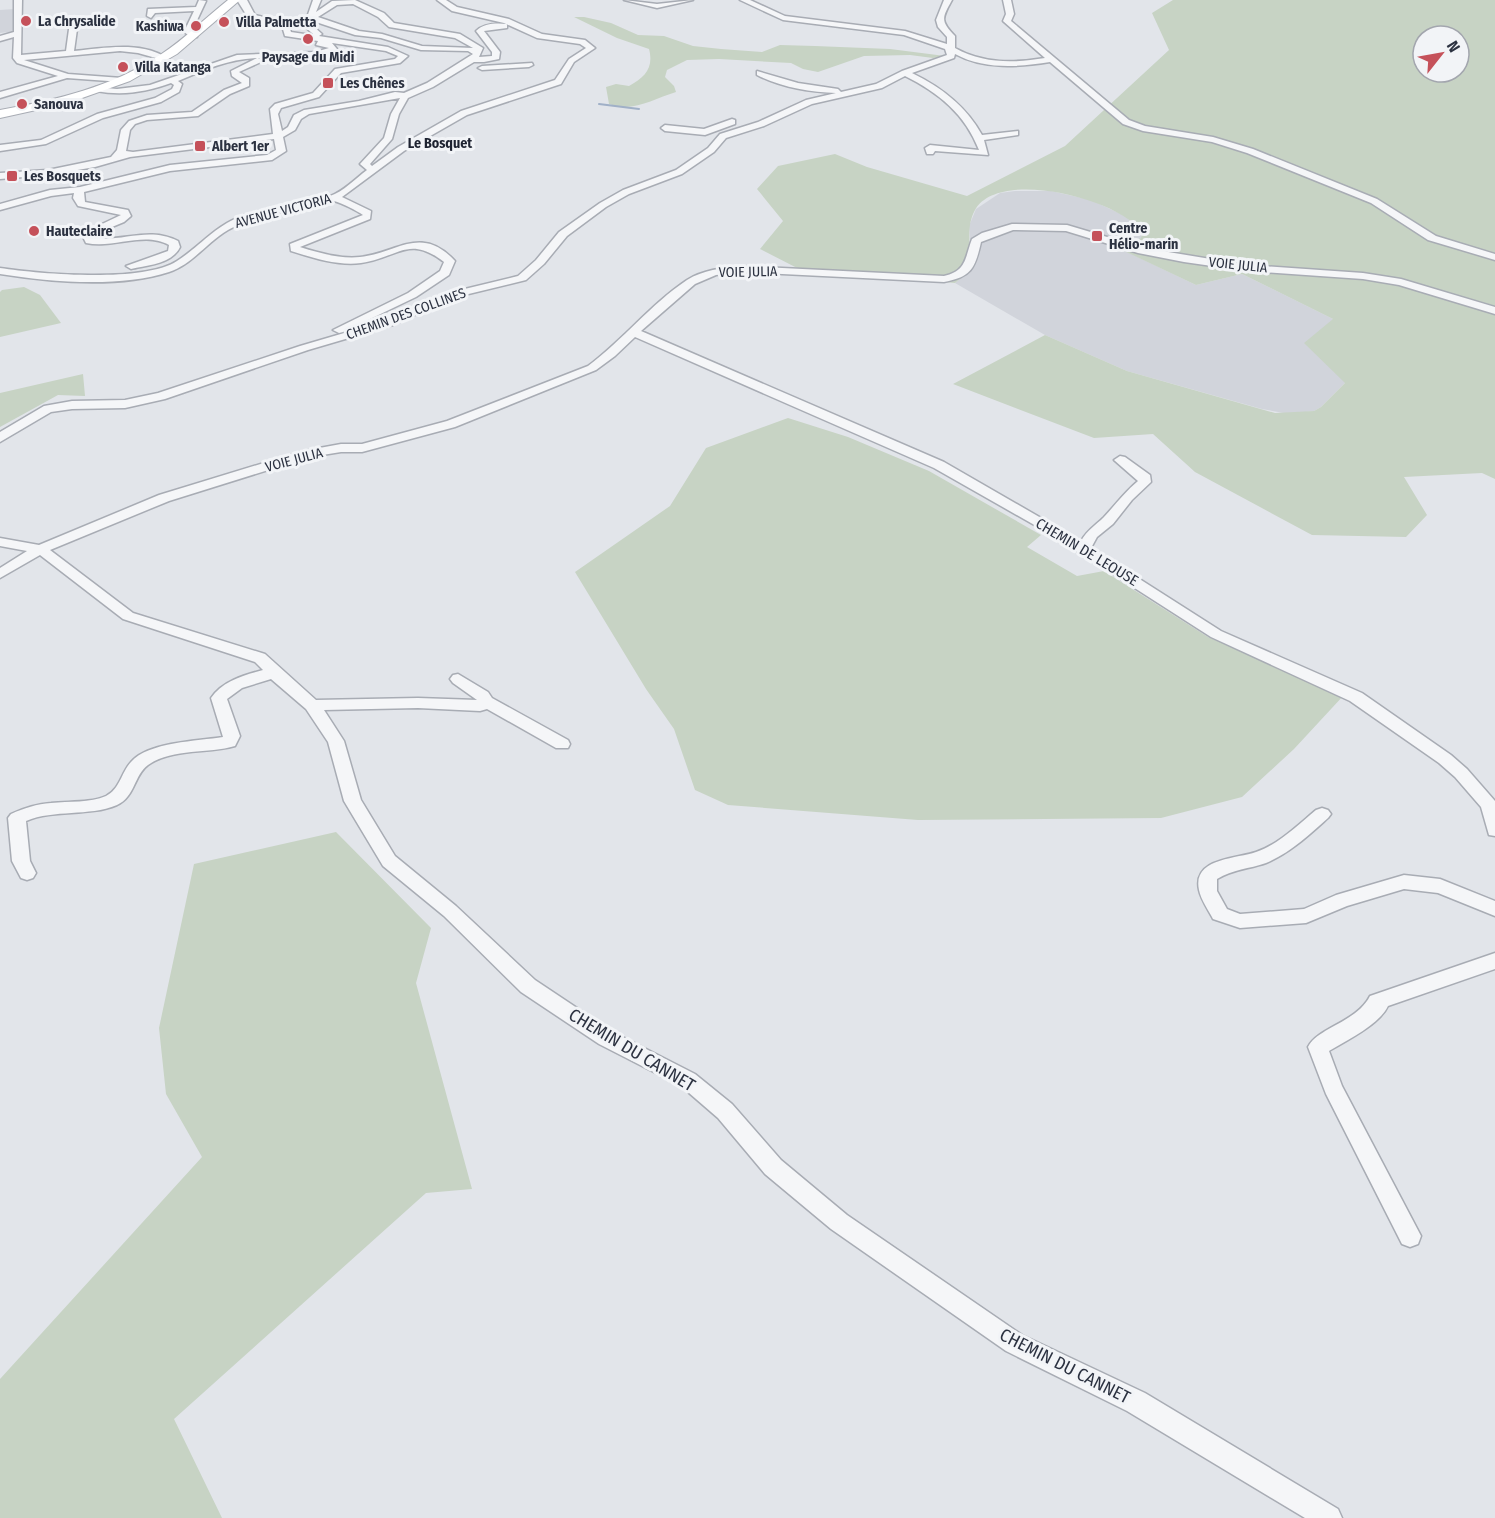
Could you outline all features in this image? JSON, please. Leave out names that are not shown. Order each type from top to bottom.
[{"type":"main road","points":[[0,114],[46,105],[122,80],[163,58],[235,0]]},
{"type":"street","points":[[18,0],[8,40],[17,58],[67,76],[122,80]]},
{"type":"street","points":[[194,35],[188,32],[202,0]]},
{"type":"street","points":[[0,207],[50,193],[80,190],[170,168],[269,158],[281,151],[274,109],[315,95],[338,71],[396,61],[404,56],[388,49],[288,34],[286,26],[282,23],[252,17],[244,1],[241,0]]},
{"type":"street","points":[[312,18],[317,0]]},
{"type":"street","points":[[441,0],[455,9],[506,21],[540,36],[582,42]]},
{"type":"street","points":[[628,0],[657,6],[689,0]]},
{"type":"street","points":[[744,0],[783,18],[905,33],[948,47],[964,56],[1007,65],[1052,59]]},
{"type":"street","points":[[948,0],[940,15],[939,23],[941,29],[951,36],[953,51]]},
{"type":"street","points":[[1007,0],[1010,14],[1007,21],[1126,122],[1143,128],[1213,140],[1250,151],[1374,201],[1432,238],[1475,253],[1495,257]]},
{"type":"street","points":[[0,176],[72,169],[121,155],[279,136],[292,128],[297,117],[311,111],[348,106],[394,95],[405,96],[430,85],[473,59],[480,50],[465,39],[392,25],[360,2],[335,3],[312,18],[308,21],[308,26],[318,34],[308,38]]},
{"type":"street","points":[[151,16],[151,11],[197,9]]},
{"type":"street","points":[[312,18],[358,33],[382,36],[422,48],[473,50],[457,60],[456,68]]},
{"type":"street","points":[[70,52],[74,22]]},
{"type":"street","points":[[473,59],[489,59],[497,56],[480,31],[482,28],[491,26],[507,27],[548,40],[582,42]]},
{"type":"street","points":[[99,89],[126,93],[173,81],[230,58],[269,54],[320,54],[333,49],[327,44],[306,41],[308,38]]},
{"type":"street","name":"AVENUE VICTORIA","points":[[0,271],[47,278],[72,278],[134,276],[165,270],[180,264],[213,235],[227,226],[248,217],[335,198],[401,149],[464,113],[560,81],[573,59],[590,50],[591,46],[582,42]]},
{"type":"street","points":[[17,58],[70,52],[131,50],[163,58]]},
{"type":"street","name":"CHEMIN DES COLLINES","points":[[0,438],[48,409],[72,405],[139,402],[210,382],[304,348],[389,323],[448,296],[522,278],[540,262],[563,234],[612,199],[679,172],[711,150],[723,136],[761,124],[803,104],[874,88],[905,73],[951,56],[953,51]]},
{"type":"street","points":[[121,155],[126,130],[131,124],[150,117],[190,115],[204,110],[225,93],[246,84],[246,80],[235,74],[235,71],[269,54]]},
{"type":"street","points":[[456,68],[529,65]]},
{"type":"street","points":[[760,73],[768,78],[829,91],[872,84],[888,78],[894,79]]},
{"type":"street","points":[[905,73],[941,91],[957,105],[980,138],[985,153],[930,148],[930,152]]},
{"type":"street","points":[[0,95],[67,76]]},
{"type":"street","points":[[0,148],[43,142],[100,116],[158,100],[176,90],[178,84],[173,81]]},
{"type":"street","points":[[375,168],[365,164],[388,139],[395,114],[405,96]]},
{"type":"street","points":[[665,128],[710,131],[744,118],[761,124]]},
{"type":"street","points":[[980,138],[1015,133]]},
{"type":"street","points":[[72,278],[159,259],[171,253],[175,247],[168,238],[159,236],[109,243],[90,241],[87,235],[91,232],[126,216],[125,212],[81,204],[78,198],[80,190]]},
{"type":"street","points":[[304,348],[412,296],[445,273],[450,261],[440,252],[420,245],[401,246],[360,260],[325,257],[295,249],[294,246],[298,242],[323,236],[367,217],[368,213],[335,198]]},
{"type":"street","name":"VOIE JULIA","points":[[0,574],[40,549],[164,498],[308,454],[341,448],[362,448],[451,424],[592,368],[611,354],[691,282],[714,272],[740,269],[944,279],[967,270],[970,266],[975,241],[981,237],[1012,227],[1029,226],[1074,230],[1142,251],[1184,259],[1247,267],[1363,276],[1401,282],[1495,311]]},
{"type":"street","name":"CHEMIN DE LEOUSE","points":[[633,332],[939,465],[1083,549],[1216,634],[1356,697],[1445,759],[1461,773],[1489,805],[1495,830]]},
{"type":"street","points":[[1083,549],[1091,535],[1108,521],[1127,497],[1144,482],[1145,478],[1120,460]]},
{"type":"street","name":"CHEMIN DU CANNET","points":[[0,542],[40,549],[128,616],[261,658],[273,673],[312,705],[336,741],[353,801],[389,861],[450,911],[528,986],[606,1038],[688,1080],[724,1111],[773,1167],[839,1222],[1014,1343],[1136,1402],[1329,1518]]},
{"type":"street","points":[[27,873],[21,861],[17,819],[28,812],[102,804],[116,799],[127,786],[136,765],[151,755],[229,742],[232,736],[219,698],[224,692],[260,676],[273,673]]},
{"type":"street","points":[[458,679],[482,696],[486,702],[562,744]]},
{"type":"street","points":[[312,705],[418,703],[480,706],[486,702]]},
{"type":"street","points":[[1322,814],[1281,848],[1260,858],[1223,866],[1208,876],[1208,891],[1220,914],[1240,921],[1306,916],[1342,900],[1404,882],[1440,886],[1495,909]]},
{"type":"street","points":[[1410,1236],[1333,1088],[1318,1047],[1350,1029],[1378,1007],[1377,1002],[1495,962]]},
{"type":"shaded area","points":[[15,9],[16,31],[0,33],[0,10]]},
{"type":"shaded area","points":[[1051,191],[1091,200],[1125,216],[1142,232],[1141,238],[1121,249],[1196,285],[1242,274],[1333,319],[1345,383],[1314,411],[1289,414],[1262,409],[1127,371],[1045,335],[955,283],[972,269],[969,226],[976,209],[1000,193]]},
{"type":"green space","points":[[1173,0],[1495,0],[1495,479],[1482,473],[1404,477],[1427,515],[1406,537],[1312,535],[1195,472],[1153,434],[1094,438],[953,384],[1045,335],[1127,371],[1275,413],[1314,411],[1345,383],[1304,343],[1333,319],[1242,274],[1196,285],[1120,249],[1141,238],[1142,232],[1129,220],[1109,208],[1058,192],[1007,191],[988,197],[975,210],[970,224],[972,269],[955,283],[801,270],[760,249],[783,221],[757,189],[778,166],[835,154],[867,167],[967,196],[1065,146],[1169,50],[1152,13]]},
{"type":"green space","points":[[574,17],[611,23],[638,35],[664,36],[693,46],[721,49],[762,52],[780,45],[815,46],[890,49],[945,56],[933,58],[910,55],[864,56],[818,72],[803,69],[791,63],[719,59],[687,60],[667,70],[665,77],[674,86],[676,92],[643,104],[626,107],[609,104],[606,87],[616,84],[629,86],[640,79],[649,67],[649,49],[617,38]]},
{"type":"green space","points":[[24,287],[40,295],[61,323],[0,337],[0,292]]},
{"type":"green space","points":[[83,374],[85,396],[58,395],[0,427],[0,393]]},
{"type":"green space","points":[[788,418],[848,437],[929,471],[1041,535],[1027,547],[1077,576],[1104,571],[1208,637],[1344,695],[1294,749],[1242,797],[1161,818],[918,820],[728,805],[695,790],[674,729],[646,689],[575,572],[670,506],[706,448]]},
{"type":"green space","points":[[336,832],[431,928],[416,983],[472,1189],[426,1193],[174,1419],[222,1518],[0,1518],[0,1379],[202,1157],[166,1094],[159,1028],[194,864]]},
{"type":"waterway","points":[[599,104],[639,109]]},
{"type":"place","name":"La Chrysalide","points":[[26,21]]},
{"type":"place","name":"Villa Palmetta","points":[[224,22]]},
{"type":"place","name":"Kashiwa","points":[[196,26]]},
{"type":"place","name":"Paysage du Midi","points":[[308,39]]},
{"type":"place","name":"Villa Katanga","points":[[123,67]]},
{"type":"place","name":"Les Chênes","points":[[328,83]]},
{"type":"place","name":"Sanouva","points":[[22,104]]},
{"type":"place","name":"Albert 1er","points":[[200,146]]},
{"type":"place","name":"Les Bosquets","points":[[12,176]]},
{"type":"place","name":"Hauteclaire","points":[[34,231]]},
{"type":"place","name":"Centre Hélio-marin","points":[[1097,236]]},
{"type":"district","name":"Le Bosquet","points":[[440,143]]}]
